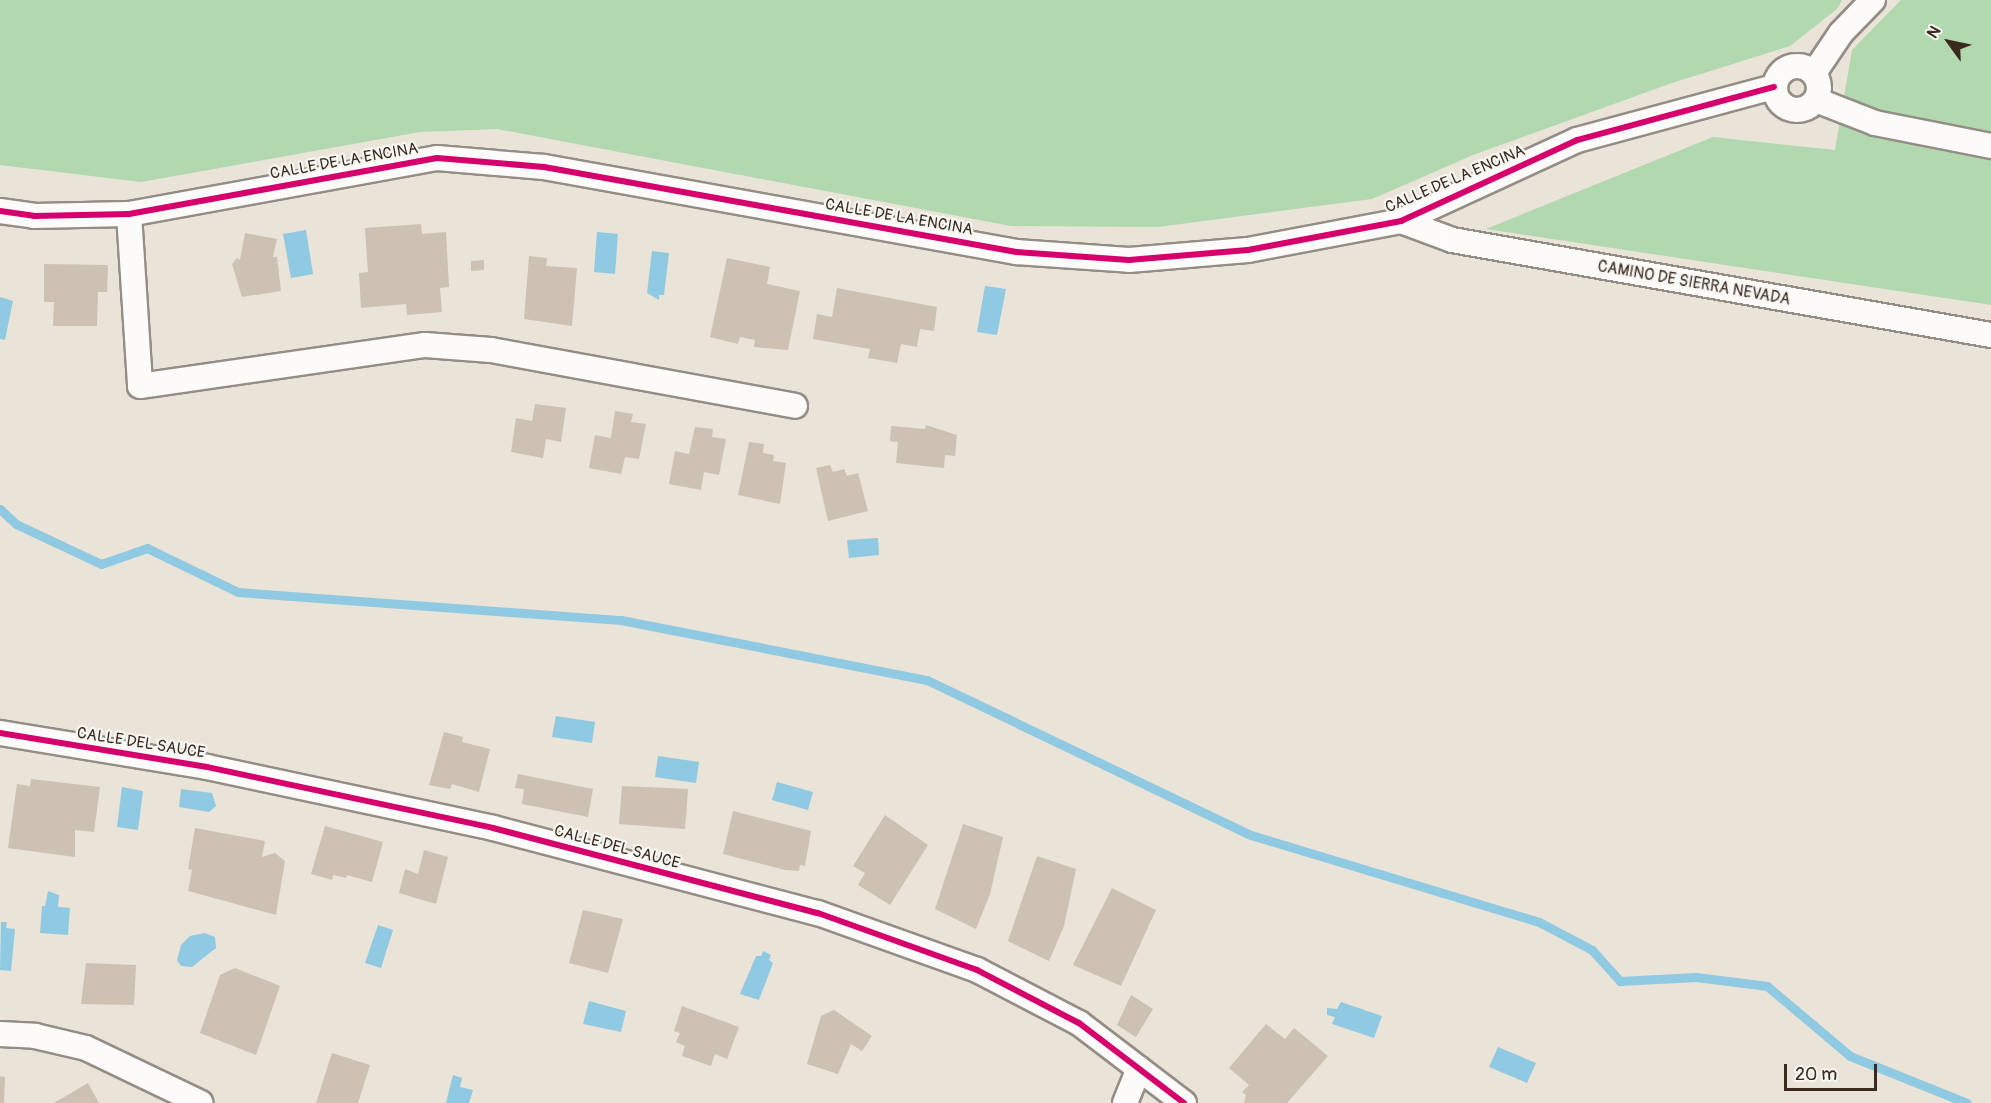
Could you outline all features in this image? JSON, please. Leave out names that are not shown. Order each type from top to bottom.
[{"type":"street","points":[[1814,73],[1841,33],[1873,0]]},
{"type":"street","points":[[1799,65],[1814,73],[1820,86],[1816,100],[1806,109],[1793,111],[1778,101],[1774,87],[1786,68],[1799,65]]},
{"type":"street","name":"CALLE DE LA ENCINA","points":[[0,212],[34,216],[129,214],[437,158],[544,166],[1016,252],[1128,260],[1248,250],[1401,221],[1577,140],[1774,87]]},
{"type":"street","points":[[1816,100],[1875,123],[1991,147]]},
{"type":"street","points":[[129,214],[140,386],[425,345],[490,350],[795,406]]},
{"type":"street","name":"CAMINO DE SIERRA NEVADA","points":[[1401,221],[1452,240],[1991,335]]},
{"type":"street","name":"CALLE DEL SAUCE","points":[[0,733],[207,767],[493,828],[819,913],[977,970],[1079,1023],[1184,1103]]},
{"type":"street","points":[[0,1034],[35,1036],[86,1048],[188,1100]]},
{"type":"street","points":[[1125,1103],[1139,1069]]},
{"type":"green space","points":[[0,0],[1842,0],[1837,9],[1790,46],[1672,83],[1473,155],[1372,199],[1158,227],[1011,226],[497,129],[420,132],[141,182],[0,165]]},
{"type":"green space","points":[[1901,0],[1991,0],[1991,305],[1486,229],[1713,137],[1835,150],[1852,50]]},
{"type":"water","points":[[306,230],[313,274],[291,278],[283,234]]},
{"type":"water","points":[[597,232],[618,234],[615,274],[594,272]]},
{"type":"water","points":[[652,251],[669,253],[664,295],[659,295],[659,300],[647,293]]},
{"type":"water","points":[[985,286],[1006,289],[997,335],[977,332]]},
{"type":"water","points":[[0,297],[13,301],[5,340],[0,339]]},
{"type":"water","points":[[878,538],[879,555],[849,558],[847,540]]},
{"type":"water","points":[[556,716],[595,722],[592,743],[552,737]]},
{"type":"water","points":[[658,756],[699,762],[696,783],[655,777]]},
{"type":"water","points":[[777,782],[813,792],[808,810],[772,800]]},
{"type":"water","points":[[122,787],[143,791],[138,830],[117,827]]},
{"type":"water","points":[[181,789],[212,793],[216,806],[209,812],[179,807]]},
{"type":"water","points":[[48,891],[59,895],[58,907],[70,908],[68,935],[40,933],[42,906],[45,906]]},
{"type":"water","points":[[1,922],[7,922],[6,928],[15,929],[11,971],[0,970]]},
{"type":"water","points":[[378,925],[393,930],[381,968],[365,963]]},
{"type":"water","points":[[205,933],[215,937],[216,948],[192,967],[181,966],[177,960],[181,945],[190,936]]},
{"type":"water","points":[[763,951],[771,955],[769,960],[773,963],[759,1000],[740,994],[756,956],[761,956]]},
{"type":"water","points":[[589,1001],[626,1011],[621,1032],[583,1024]]},
{"type":"water","points":[[1341,1002],[1382,1016],[1374,1038],[1332,1024],[1335,1017],[1327,1015],[1327,1008],[1337,1009]]},
{"type":"water","points":[[1498,1047],[1536,1063],[1527,1083],[1489,1067]]},
{"type":"water","points":[[453,1075],[462,1078],[460,1087],[473,1090],[469,1103],[446,1103]]},
{"type":"building","points":[[421,224],[422,234],[446,232],[449,287],[440,288],[442,312],[407,315],[406,304],[361,308],[359,273],[368,272],[365,228]]},
{"type":"building","points":[[245,233],[277,239],[273,257],[277,257],[281,291],[242,297],[232,264],[237,258],[240,260]]},
{"type":"building","points":[[529,256],[547,258],[546,266],[577,268],[572,326],[524,319]]},
{"type":"building","points":[[727,258],[770,267],[767,284],[800,291],[788,350],[754,347],[755,340],[740,337],[738,344],[710,337]]},
{"type":"building","points":[[484,260],[484,270],[471,271],[471,261]]},
{"type":"building","points":[[44,264],[108,265],[107,292],[98,292],[97,326],[53,326],[54,302],[44,302]]},
{"type":"building","points":[[837,288],[937,307],[934,331],[920,329],[917,347],[901,344],[897,363],[868,358],[870,349],[813,339],[817,314],[832,317]]},
{"type":"building","points":[[535,404],[566,408],[561,442],[546,439],[543,458],[511,452],[516,418],[532,421]]},
{"type":"building","points":[[615,411],[633,414],[631,422],[646,424],[639,459],[625,457],[621,474],[589,468],[595,435],[611,438]]},
{"type":"building","points":[[926,425],[957,435],[955,456],[945,455],[944,468],[896,463],[898,442],[890,441],[891,426],[925,429]]},
{"type":"building","points":[[695,427],[713,429],[712,437],[726,439],[719,475],[704,472],[701,490],[669,484],[675,451],[689,454]]},
{"type":"building","points":[[749,442],[764,444],[763,453],[774,455],[773,461],[786,463],[780,504],[738,495]]},
{"type":"building","points":[[830,465],[833,472],[844,469],[847,476],[858,473],[868,511],[828,521],[816,468]]},
{"type":"building","points":[[444,732],[463,737],[462,742],[490,749],[479,792],[452,784],[450,789],[429,785]]},
{"type":"building","points":[[518,774],[593,789],[588,817],[522,804],[524,789],[515,788]]},
{"type":"building","points":[[31,779],[100,787],[94,832],[75,830],[75,857],[8,848],[17,784],[30,786]]},
{"type":"building","points":[[622,786],[688,789],[685,829],[619,824]]},
{"type":"building","points":[[733,811],[811,831],[805,866],[800,865],[799,871],[785,870],[723,854]]},
{"type":"building","points":[[885,815],[928,845],[890,905],[858,885],[865,873],[853,866]]},
{"type":"building","points":[[963,824],[1003,837],[990,894],[976,929],[935,909]]},
{"type":"building","points":[[325,826],[383,842],[372,882],[347,875],[346,878],[333,875],[332,880],[311,874]]},
{"type":"building","points":[[195,828],[265,841],[262,857],[275,853],[285,861],[276,915],[188,891],[192,870],[188,869]]},
{"type":"building","points":[[424,850],[448,857],[436,904],[399,893],[405,869],[418,874]]},
{"type":"building","points":[[1037,856],[1076,869],[1064,926],[1049,961],[1008,941]]},
{"type":"building","points":[[1112,888],[1156,910],[1121,986],[1073,965]]},
{"type":"building","points":[[583,910],[623,919],[608,973],[569,963]]},
{"type":"building","points":[[86,963],[136,965],[134,1005],[81,1004]]},
{"type":"building","points":[[235,968],[280,986],[256,1055],[200,1033],[220,975]]},
{"type":"building","points":[[1131,995],[1153,1009],[1136,1037],[1117,1025]]},
{"type":"building","points":[[682,1006],[739,1027],[727,1059],[715,1054],[711,1066],[682,1056],[685,1046],[676,1042],[680,1033],[674,1031]]},
{"type":"building","points":[[834,1010],[872,1036],[862,1051],[851,1044],[838,1074],[807,1064],[821,1016]]},
{"type":"building","points":[[1266,1024],[1285,1039],[1294,1028],[1328,1056],[1287,1103],[1244,1103],[1246,1095],[1242,1092],[1249,1085],[1229,1068]]},
{"type":"building","points":[[332,1053],[370,1065],[358,1103],[316,1103]]},
{"type":"building","points":[[0,1076],[5,1077],[4,1103],[0,1103]]},
{"type":"building","points":[[88,1083],[99,1103],[54,1103]]},
{"type":"waterway","points":[[0,509],[16,524],[101,564],[147,548],[238,592],[621,620],[927,680],[1251,835],[1539,922],[1592,950],[1620,981],[1696,977],[1767,986],[1850,1056],[1967,1103]]},
{"type":"cycle path","points":[[0,211],[34,216],[129,214],[437,158],[544,167],[1016,252],[1129,260],[1248,250],[1401,221],[1577,140],[1774,87]]},
{"type":"cycle path","points":[[0,733],[207,767],[493,828],[818,913],[977,970],[1079,1023],[1184,1103]]}]
